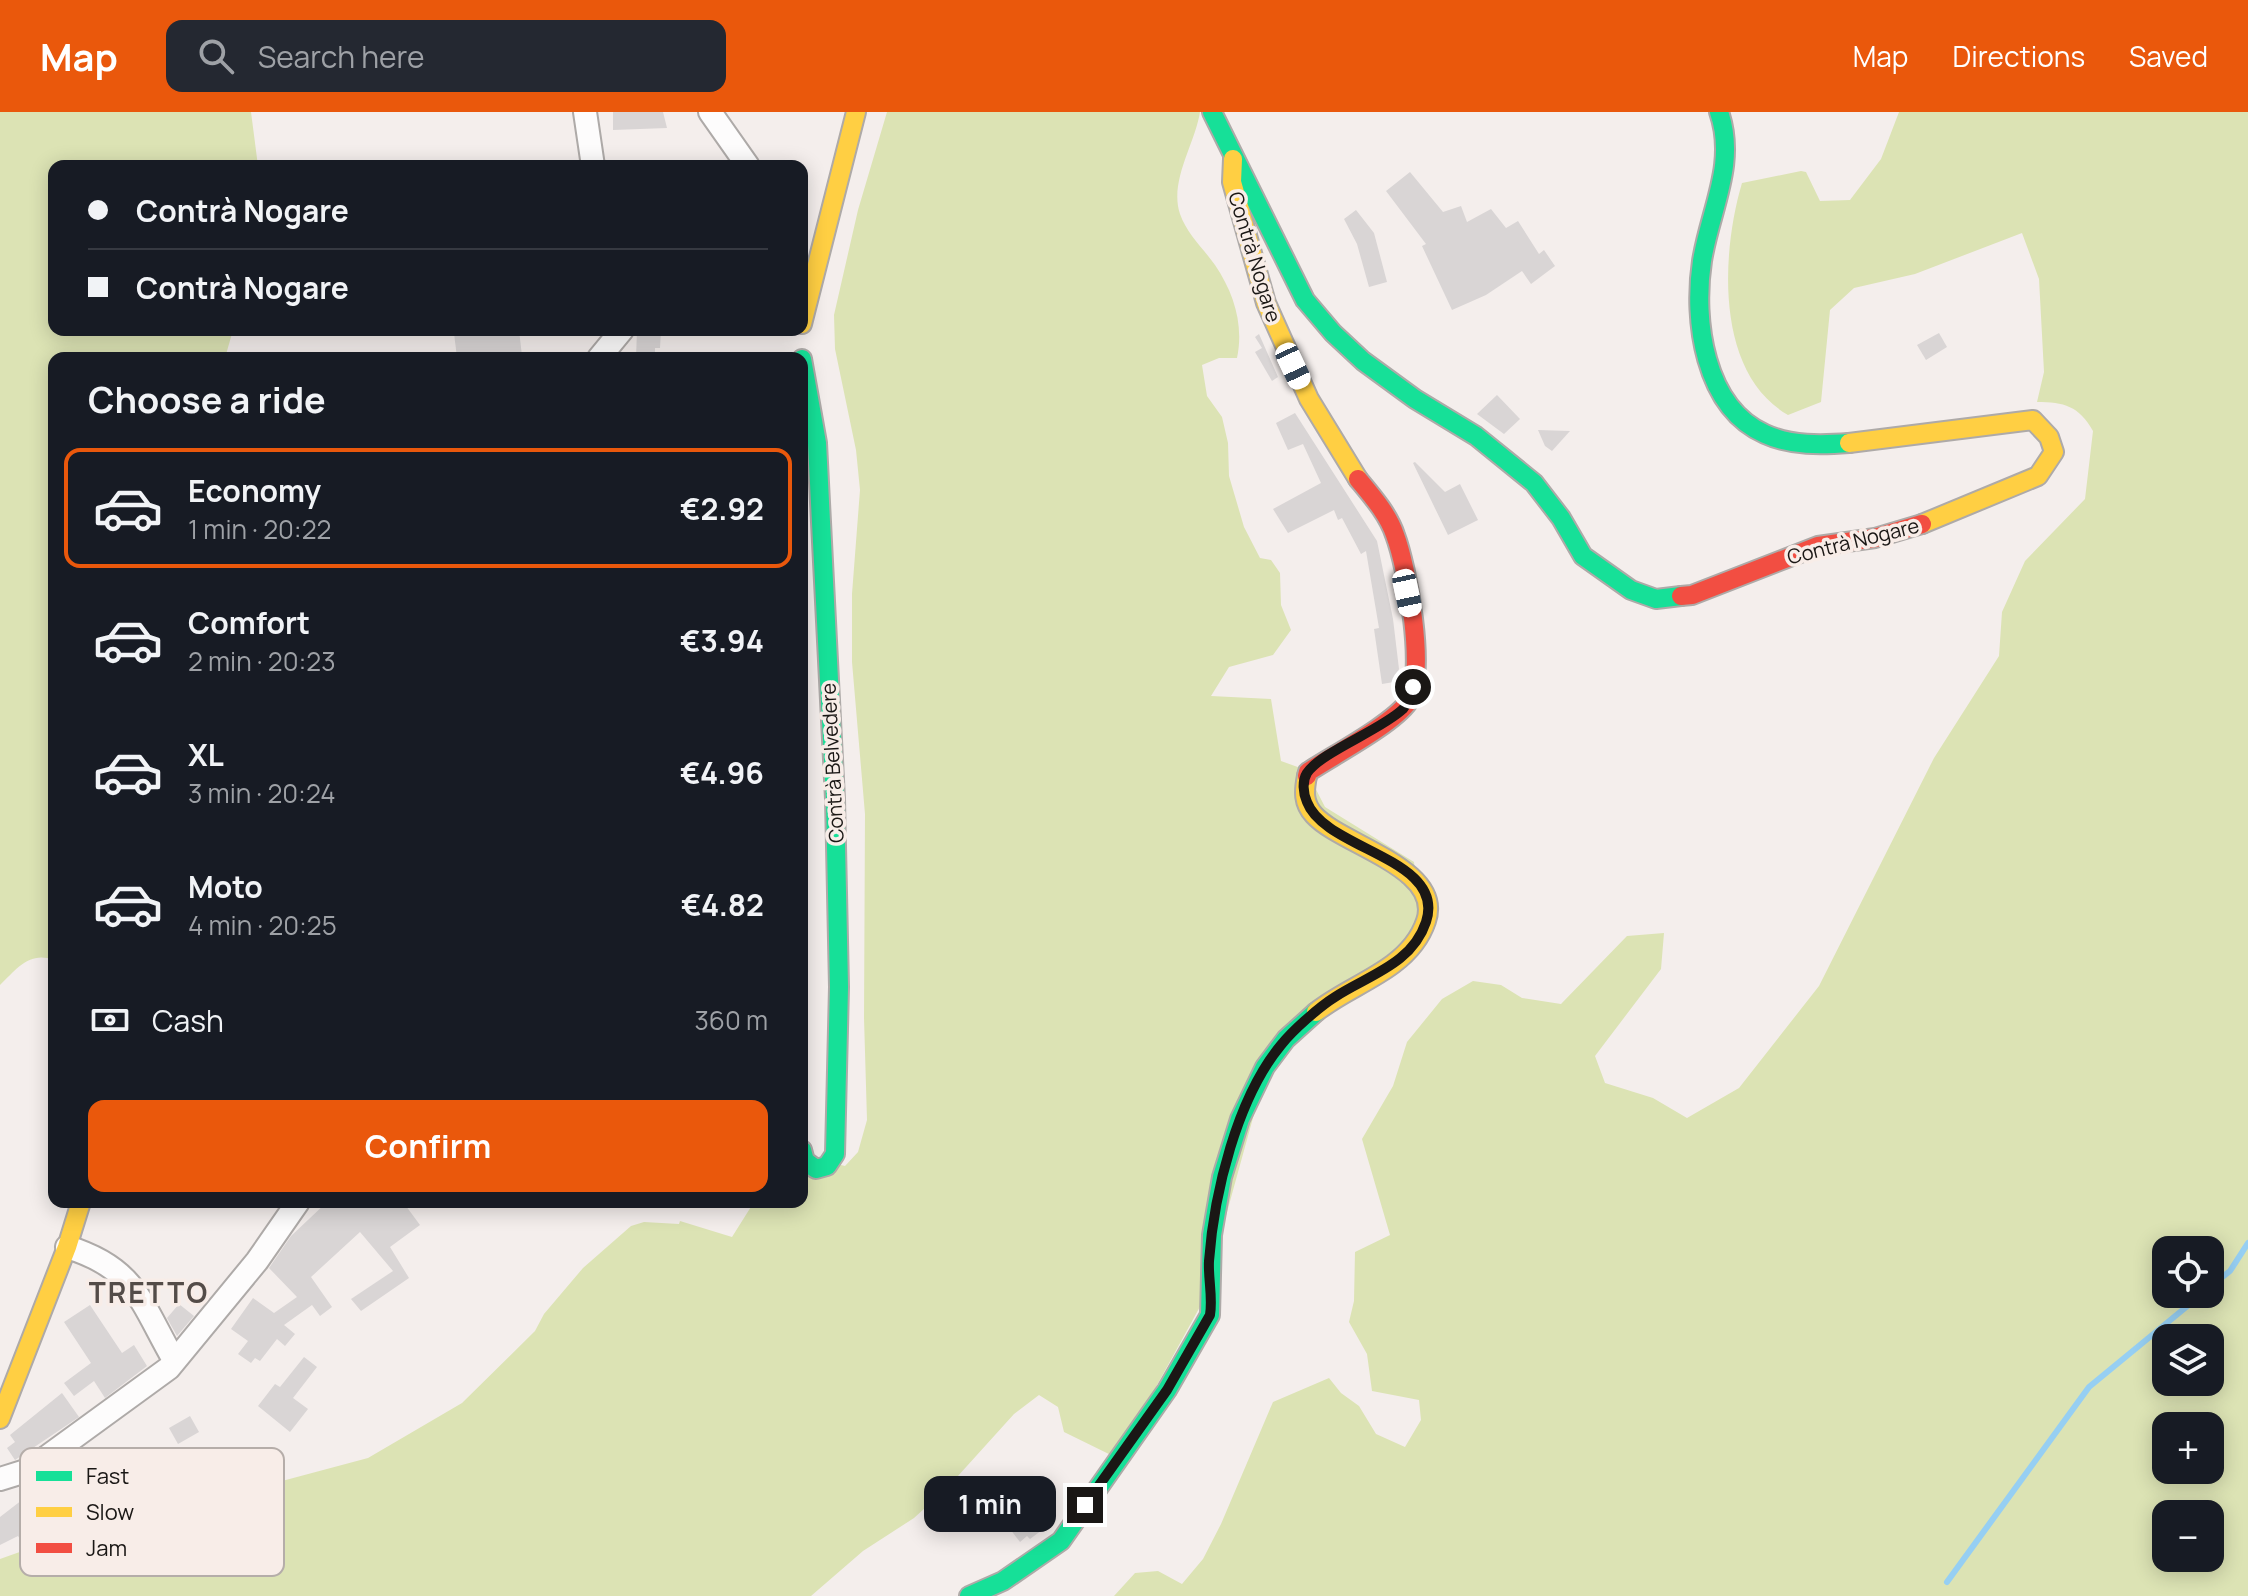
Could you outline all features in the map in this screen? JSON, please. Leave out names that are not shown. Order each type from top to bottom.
[{"type":"street","points":[[585,112],[592,160]]},
{"type":"street","points":[[710,112],[744,160]]},
{"type":"street","points":[[808,300],[856,112]]},
{"type":"street","points":[[1212,112],[1233,159]]},
{"type":"street","name":"Contrà Nogare","points":[[1233,159],[1305,300],[1333,333],[1363,361],[1415,399],[1476,436],[1506,459],[1534,483],[1561,518],[1583,556],[1607,576],[1643,595],[1656,599],[1692,595],[1818,546],[1875,538],[1927,523],[2038,476],[2052,460],[2054,452],[2049,437],[2033,420],[1996,421],[1829,446],[1769,437],[1742,419],[1726,401],[1705,346],[1697,281],[1728,150],[1719,112]]},
{"type":"street","name":"Contrà Nogare","points":[[969,1596],[1003,1581],[1061,1541],[1167,1390],[1210,1315],[1209,1265],[1215,1209],[1231,1147],[1262,1073],[1281,1044],[1329,1001],[1404,957],[1418,939],[1428,913],[1427,901],[1418,884],[1398,863],[1354,844],[1323,823],[1306,801],[1303,786],[1308,772],[1402,709],[1418,671],[1412,616],[1395,534],[1309,399],[1266,303],[1232,182],[1233,159]]},
{"type":"street","points":[[604,352],[617,336]]},
{"type":"street","name":"Contrà Belvedere","points":[[808,392],[817,443],[835,799],[839,987],[835,1154],[827,1166],[816,1169],[808,1163]]},
{"type":"street","points":[[0,1419],[79,1208]]},
{"type":"street","points":[[58,1448],[174,1360],[257,1261],[294,1208]]},
{"type":"street","points":[[67,1247],[95,1256],[115,1268],[142,1301],[174,1360]]},
{"type":"street","points":[[0,1479],[20,1474]]},
{"type":"green space","points":[[0,112],[251,112],[257,160],[48,160],[48,336],[231,336],[227,352],[48,352],[48,959],[30,960],[0,985]]},
{"type":"green space","points":[[887,112],[1200,112],[1180,176],[1177,201],[1187,228],[1215,265],[1227,287],[1236,310],[1239,333],[1237,358],[1219,358],[1202,365],[1207,396],[1222,417],[1228,443],[1229,476],[1244,527],[1260,558],[1271,560],[1280,573],[1281,605],[1291,630],[1273,655],[1229,667],[1211,696],[1271,699],[1281,761],[1306,770],[1325,807],[1414,862],[1422,928],[1273,1045],[1202,1303],[1117,1458],[1064,1432],[1058,1407],[1039,1395],[1014,1414],[948,1487],[914,1518],[863,1551],[811,1596],[0,1596],[0,1559],[20,1552],[20,1576],[284,1576],[284,1480],[368,1458],[462,1403],[535,1331],[544,1314],[583,1268],[631,1226],[644,1222],[679,1224],[680,1221],[732,1237],[750,1208],[808,1208],[808,1155],[845,1166],[858,1152],[867,1120],[865,814],[852,662],[852,594],[860,490],[856,450],[835,349],[834,315],[858,210]]},
{"type":"green space","points":[[1899,112],[2248,112],[2248,1596],[1114,1596],[1135,1573],[1158,1571],[1182,1584],[1203,1559],[1273,1402],[1329,1378],[1341,1393],[1359,1406],[1376,1434],[1405,1447],[1421,1420],[1419,1400],[1372,1391],[1367,1354],[1349,1322],[1354,1301],[1355,1252],[1390,1235],[1362,1139],[1393,1086],[1407,1042],[1442,999],[1473,981],[1501,985],[1522,998],[1561,1004],[1627,936],[1664,933],[1661,969],[1595,1056],[1605,1083],[1653,1098],[1687,1118],[1739,1088],[1819,986],[1934,758],[1999,656],[2002,612],[2025,561],[2085,499],[2093,431],[2082,416],[2070,407],[2037,402],[2044,372],[2039,279],[2022,233],[1915,274],[1854,288],[1830,310],[1821,402],[1788,415],[1764,396],[1747,371],[1736,342],[1730,310],[1730,243],[1742,183],[1801,171],[1806,172],[1820,201],[1850,200],[1881,159]]},
{"type":"building","points":[[613,112],[663,112],[667,128],[613,130]]},
{"type":"building","points":[[1410,172],[1443,212],[1461,206],[1467,222],[1491,209],[1506,228],[1518,221],[1539,254],[1544,250],[1555,266],[1531,284],[1522,271],[1486,295],[1452,310],[1422,246],[1426,244],[1386,191]]},
{"type":"building","points":[[1356,210],[1374,233],[1387,282],[1369,287],[1357,244],[1344,219]]},
{"type":"building","points":[[1939,333],[1947,347],[1926,360],[1917,345]]},
{"type":"building","points":[[1259,334],[1278,377],[1272,381],[1255,352],[1262,348],[1255,337]]},
{"type":"building","points":[[454,336],[520,336],[522,352],[456,352]]},
{"type":"building","points":[[637,336],[661,336],[660,348],[655,348],[655,352],[636,352]]},
{"type":"building","points":[[1497,395],[1520,419],[1504,434],[1477,414]]},
{"type":"building","points":[[1295,413],[1377,541],[1393,619],[1399,669],[1394,682],[1382,684],[1374,629],[1379,628],[1366,551],[1361,554],[1342,518],[1338,520],[1334,510],[1288,533],[1273,509],[1321,483],[1303,444],[1288,450],[1276,423]]},
{"type":"building","points":[[1538,430],[1570,431],[1552,451],[1545,446]]},
{"type":"building","points":[[1415,462],[1445,492],[1460,484],[1478,520],[1448,535]]},
{"type":"building","points":[[321,1208],[407,1208],[420,1225],[390,1247],[409,1278],[361,1311],[351,1299],[393,1271],[360,1232],[311,1277],[332,1307],[320,1316],[312,1305],[284,1325],[295,1334],[285,1346],[277,1339],[260,1361],[255,1358],[251,1363],[238,1354],[248,1341],[231,1329],[253,1298],[274,1313],[297,1297],[269,1268],[291,1236]]},
{"type":"building","points":[[179,1304],[194,1316],[177,1336],[167,1318]]},
{"type":"building","points":[[90,1305],[122,1353],[134,1345],[147,1366],[105,1398],[94,1381],[74,1396],[64,1383],[91,1363],[64,1322]]},
{"type":"building","points":[[304,1357],[317,1367],[293,1398],[308,1409],[290,1432],[258,1406],[275,1384],[280,1387]]},
{"type":"building","points":[[62,1393],[79,1417],[33,1448],[20,1448],[20,1457],[15,1460],[7,1448],[15,1442],[10,1435]]},
{"type":"building","points":[[190,1416],[199,1432],[178,1444],[169,1428]]},
{"type":"building","points":[[20,1502],[20,1539],[18,1536],[0,1545],[0,1517]]},
{"type":"building","points":[[1036,1507],[1050,1524],[1030,1539],[1027,1536],[1020,1542],[1010,1529]]},
{"type":"waterway","points":[[2224,1276],[2248,1243]]},
{"type":"waterway","points":[[1947,1582],[2089,1387],[2185,1308]]},
{"type":"traffic: fast","points":[[1212,112],[1305,300],[1333,333],[1363,361],[1415,399],[1476,436],[1534,483],[1561,518],[1583,556],[1631,590],[1656,599],[1681,596]]},
{"type":"traffic: fast","points":[[1719,112],[1724,131],[1724,169],[1702,261],[1699,309],[1707,360],[1716,383],[1728,404],[1744,421],[1765,434],[1796,443],[1849,443]]},
{"type":"traffic: fast","points":[[808,393],[817,443],[835,799],[839,987],[835,1154],[827,1166],[816,1169],[808,1163]]},
{"type":"traffic: fast","points":[[969,1596],[1003,1581],[1061,1541],[1167,1390],[1210,1315],[1212,1235],[1222,1177],[1240,1119],[1265,1067],[1286,1039],[1316,1012]]},
{"type":"traffic: slow","points":[[808,300],[856,112]]},
{"type":"traffic: slow","points":[[1233,159],[1232,182],[1266,303],[1309,399],[1358,479]]},
{"type":"traffic: slow","points":[[1849,443],[2033,420],[2049,437],[2054,452],[2038,476],[1922,524]]},
{"type":"traffic: slow","points":[[1307,776],[1305,797],[1314,815],[1327,826],[1406,872],[1420,886],[1427,902],[1424,928],[1404,955],[1316,1012]]},
{"type":"traffic: slow","points":[[0,1419],[79,1208]]},
{"type":"traffic: jam","points":[[1307,776],[1308,772],[1400,711],[1408,702],[1413,688],[1416,668],[1413,620],[1400,550],[1388,520],[1358,479]]},
{"type":"traffic: jam","points":[[1681,596],[1692,595],[1818,546],[1875,538],[1922,524]]},
{"type":"district","name":"TRETTO","points":[[149,1292]]},
{"type":"route","points":[[1085,1505],[1154,1410],[1210,1315],[1209,1265],[1215,1209],[1231,1147],[1262,1073],[1281,1044],[1329,1001],[1404,957],[1425,925],[1427,901],[1418,884],[1398,863],[1354,844],[1323,823],[1306,801],[1303,786],[1312,767],[1402,709],[1413,687]]}]
